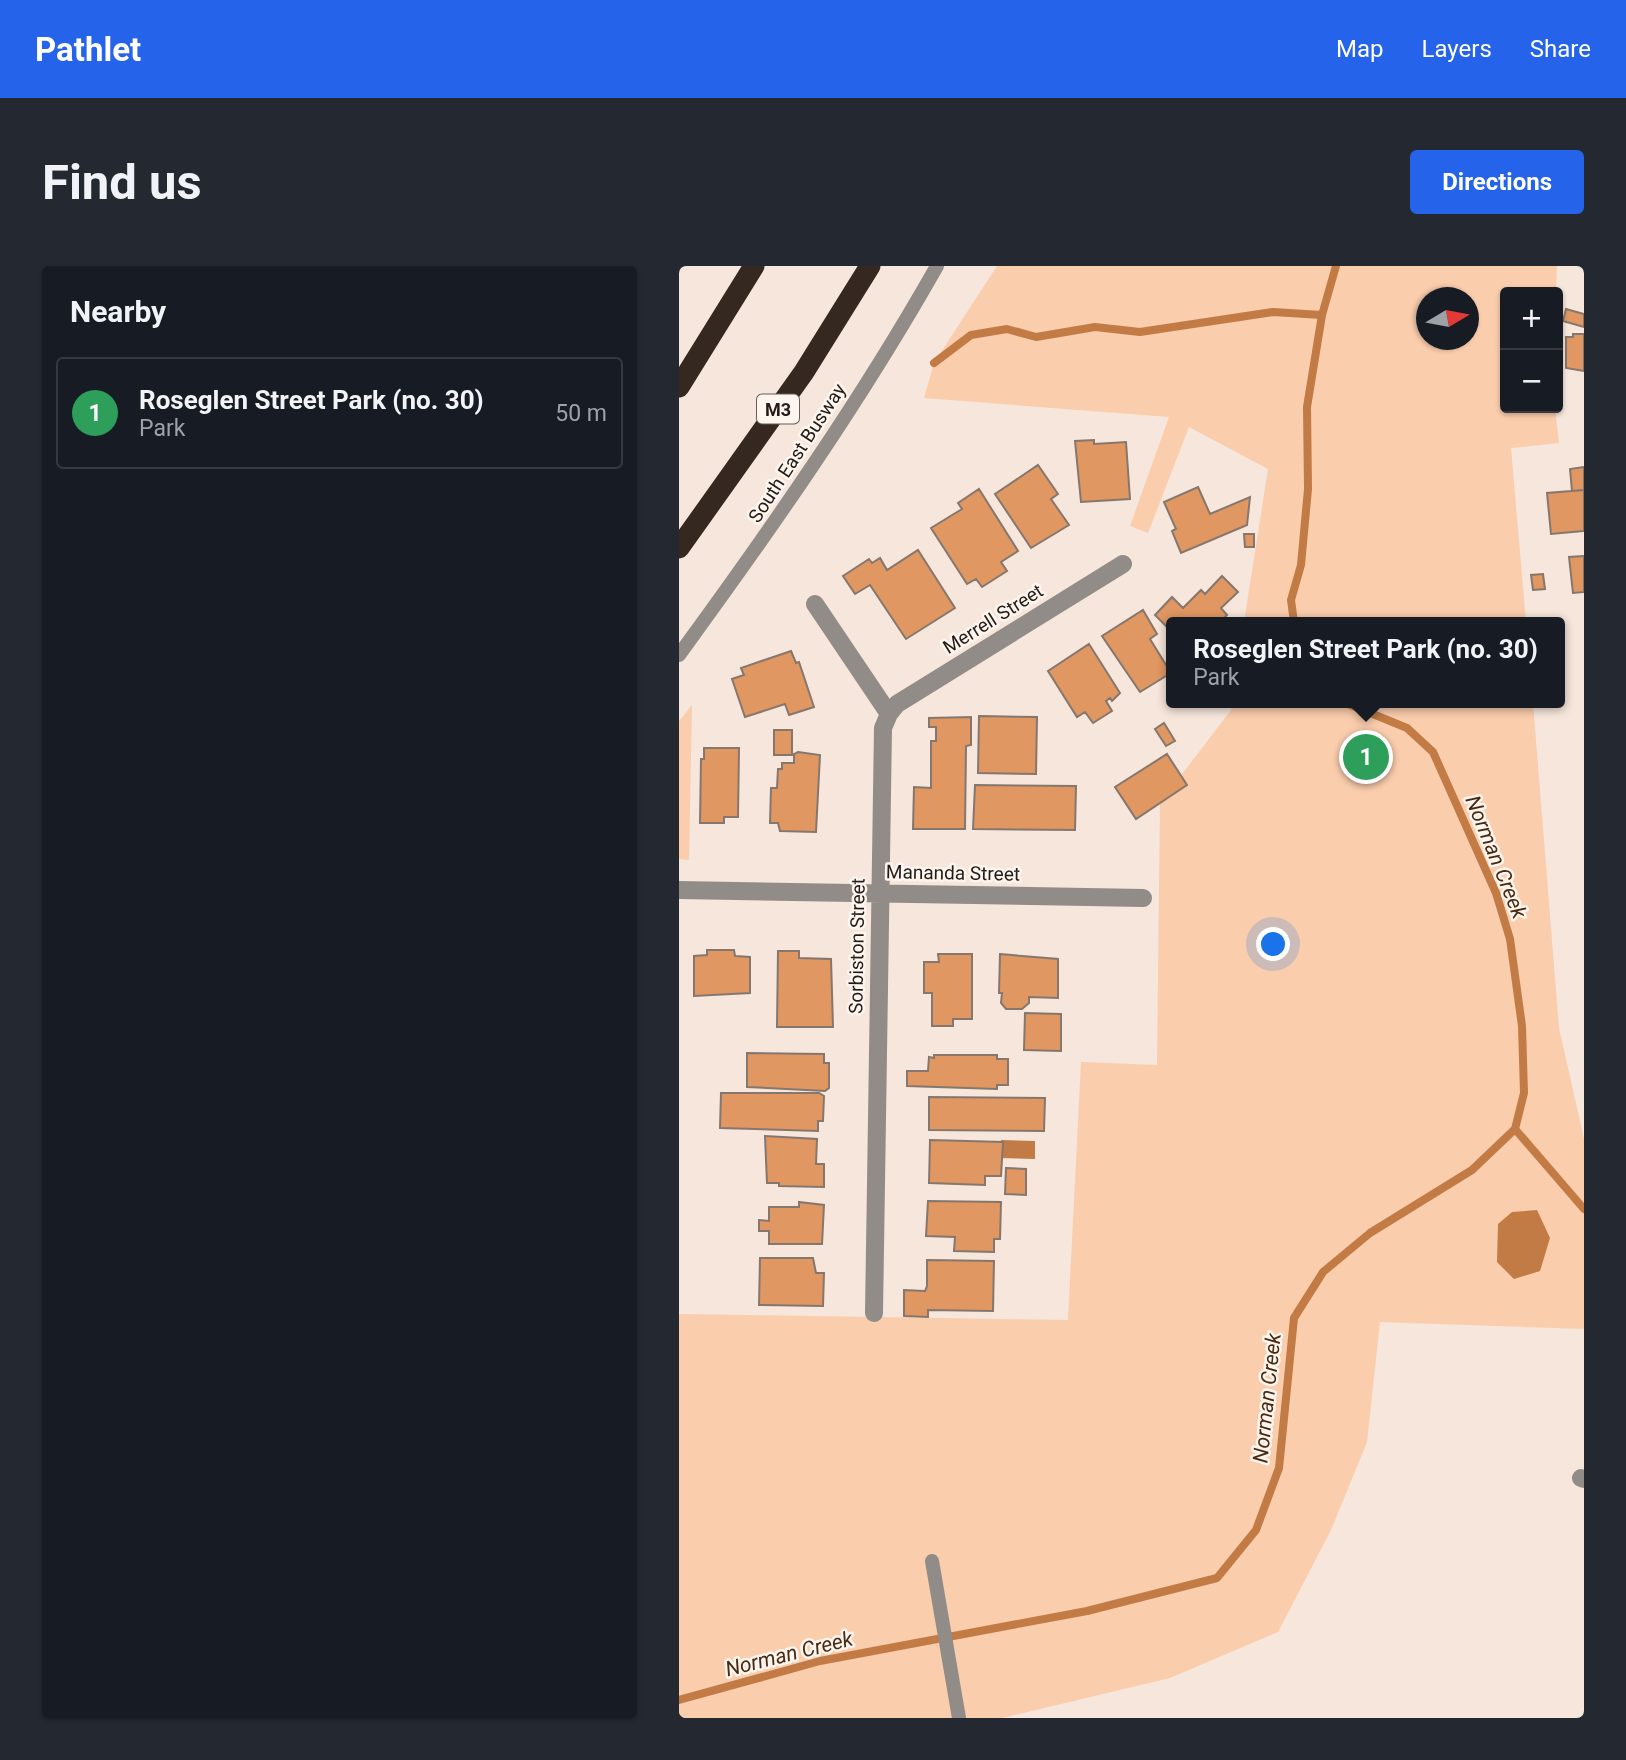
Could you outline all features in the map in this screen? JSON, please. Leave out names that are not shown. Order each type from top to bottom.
[{"type":"highway","points":[[679,387],[754,266]]},
{"type":"highway","name":"M3","points":[[679,548],[804,372],[870,266]]},
{"type":"street","name":"Merrell Street","points":[[890,714],[897,704],[1123,564]]},
{"type":"street","points":[[815,604],[890,714]]},
{"type":"street","name":"Sorbiston Street","points":[[874,1312],[883,728],[890,714]]},
{"type":"street","name":"Mananda Street","points":[[679,890],[1143,898]]},
{"type":"lane","name":"South East Busway","points":[[679,655],[761,542],[894,341],[937,266]]},
{"type":"lane","points":[[932,1561],[959,1718]]},
{"type":"shaded area","points":[[997,266],[1557,266],[1556,287],[1500,287],[1500,413],[1556,413],[1559,443],[1511,448],[1526,617],[1245,617],[1268,469],[1189,427],[1148,533],[1130,526],[1169,417],[924,398],[934,363]]},
{"type":"shaded area","points":[[692,705],[689,860],[679,859],[679,721]]},
{"type":"shaded area","points":[[1533,708],[1559,1028],[1584,1139],[1584,1329],[1380,1322],[1367,1442],[1331,1530],[1278,1632],[1170,1678],[1002,1718],[679,1718],[679,1314],[1068,1320],[1081,1062],[1157,1065],[1160,803],[1231,710]]},
{"type":"shaded area","points":[[1001,1140],[1035,1141],[1035,1159],[1000,1158]]},
{"type":"shaded area","points":[[1537,1210],[1550,1238],[1540,1271],[1514,1279],[1497,1262],[1498,1224],[1512,1212]]},
{"type":"building","points":[[1566,309],[1584,314],[1584,327],[1563,321]]},
{"type":"building","points":[[1573,334],[1584,334],[1584,371],[1566,368],[1566,337],[1573,337]]},
{"type":"building","points":[[1094,440],[1094,444],[1126,442],[1130,499],[1081,502],[1075,441]]},
{"type":"building","points":[[1038,465],[1058,494],[1051,499],[1069,525],[1031,548],[995,494]]},
{"type":"building","points":[[1584,467],[1584,490],[1572,491],[1570,469]]},
{"type":"building","points":[[1198,487],[1210,514],[1250,497],[1247,525],[1181,553],[1172,531],[1176,529],[1164,502]]},
{"type":"building","points":[[979,489],[1018,551],[1001,562],[1007,571],[982,587],[976,579],[967,584],[931,528],[962,509],[958,503]]},
{"type":"building","points":[[1584,490],[1584,531],[1551,534],[1547,493]]},
{"type":"building","points":[[1244,534],[1254,534],[1254,547],[1245,547]]},
{"type":"building","points":[[918,550],[955,608],[906,639],[870,585],[855,594],[843,576],[869,559],[872,563],[880,558],[887,570]]},
{"type":"building","points":[[1584,556],[1584,592],[1573,593],[1569,557]]},
{"type":"building","points":[[1543,574],[1545,589],[1533,590],[1531,575]]},
{"type":"building","points":[[1222,576],[1238,592],[1221,608],[1227,615],[1225,617],[1166,617],[1166,626],[1155,615],[1172,597],[1183,608],[1201,590],[1205,594]]},
{"type":"building","points":[[1143,610],[1157,634],[1150,639],[1166,665],[1166,676],[1140,692],[1102,636]]},
{"type":"building","points":[[1089,644],[1120,693],[1112,701],[1110,698],[1106,701],[1112,711],[1093,723],[1085,712],[1077,717],[1048,671]]},
{"type":"building","points":[[791,651],[796,663],[799,662],[814,707],[789,715],[785,704],[745,717],[732,679],[744,675],[741,668]]},
{"type":"building","points":[[979,716],[1037,717],[1036,774],[978,773]]},
{"type":"building","points":[[971,717],[971,745],[966,746],[965,829],[913,829],[914,787],[931,788],[931,741],[936,741],[936,727],[929,727],[929,718]]},
{"type":"building","points":[[1164,723],[1175,741],[1166,746],[1155,729]]},
{"type":"building","points":[[774,730],[792,730],[792,755],[774,755]]},
{"type":"building","points":[[704,748],[739,748],[738,817],[724,817],[724,823],[700,823],[701,759],[704,759]]},
{"type":"building","points":[[798,752],[820,755],[816,832],[780,831],[778,823],[770,823],[771,788],[777,788],[778,769],[782,769],[782,763],[794,763],[794,754]]},
{"type":"building","points":[[1167,754],[1187,785],[1136,819],[1115,787]]},
{"type":"building","points":[[975,785],[1076,786],[1075,830],[973,829]]},
{"type":"building","points":[[707,950],[734,950],[735,956],[750,957],[750,993],[694,996],[694,956],[707,955]]},
{"type":"building","points":[[778,951],[799,951],[799,958],[831,959],[833,1027],[777,1027]]},
{"type":"building","points":[[938,954],[972,954],[972,1019],[953,1019],[953,1026],[932,1026],[932,993],[924,993],[924,962],[939,962]]},
{"type":"building","points":[[1000,954],[1058,959],[1058,998],[1029,997],[1029,1003],[1022,1009],[1006,1009],[1001,1003],[1002,993],[999,993]]},
{"type":"building","points":[[1025,1013],[1061,1014],[1061,1051],[1024,1050]]},
{"type":"building","points":[[747,1053],[824,1054],[824,1063],[829,1063],[829,1088],[825,1091],[747,1087]]},
{"type":"building","points":[[934,1055],[997,1055],[997,1059],[1008,1059],[1008,1085],[997,1085],[997,1089],[907,1086],[907,1071],[928,1071],[929,1057],[934,1058]]},
{"type":"building","points":[[721,1093],[819,1093],[824,1096],[823,1121],[818,1121],[818,1131],[720,1128]]},
{"type":"building","points":[[929,1097],[1045,1098],[1044,1131],[929,1130]]},
{"type":"building","points":[[765,1136],[817,1139],[816,1164],[824,1164],[824,1187],[779,1186],[779,1183],[767,1183]]},
{"type":"building","points":[[930,1140],[1003,1142],[1001,1176],[985,1176],[985,1185],[929,1183]]},
{"type":"building","points":[[1006,1168],[1026,1169],[1026,1195],[1005,1194]]},
{"type":"building","points":[[928,1201],[1001,1202],[1000,1239],[994,1239],[994,1252],[954,1251],[955,1237],[926,1236]]},
{"type":"building","points":[[799,1202],[824,1205],[822,1244],[769,1244],[769,1231],[759,1231],[759,1220],[769,1221],[769,1207],[799,1207]]},
{"type":"building","points":[[760,1258],[813,1258],[816,1273],[824,1273],[823,1306],[759,1305]]},
{"type":"building","points":[[927,1260],[994,1261],[993,1311],[928,1310],[928,1317],[904,1316],[904,1290],[925,1291]]},
{"type":"waterway","name":"Norman Creek","points":[[1293,617],[1291,600],[1301,565],[1308,489],[1307,407],[1322,315],[1336,266]]},
{"type":"waterway","points":[[934,363],[971,335],[1007,329],[1036,337],[1095,327],[1140,332],[1273,312],[1322,315]]},
{"type":"waterway","name":"Norman Creek","points":[[679,1700],[820,1661],[1087,1611],[1217,1578],[1256,1530],[1279,1468],[1294,1318],[1323,1272],[1370,1233],[1472,1170],[1515,1129],[1524,1093],[1522,1026],[1510,939],[1496,893],[1433,752],[1407,728],[1358,708]]},
{"type":"waterway","points":[[1515,1129],[1584,1209]]},
{"type":"place","name":"Roseglen Street Park (no. 30)","points":[[1366,757]]}]
